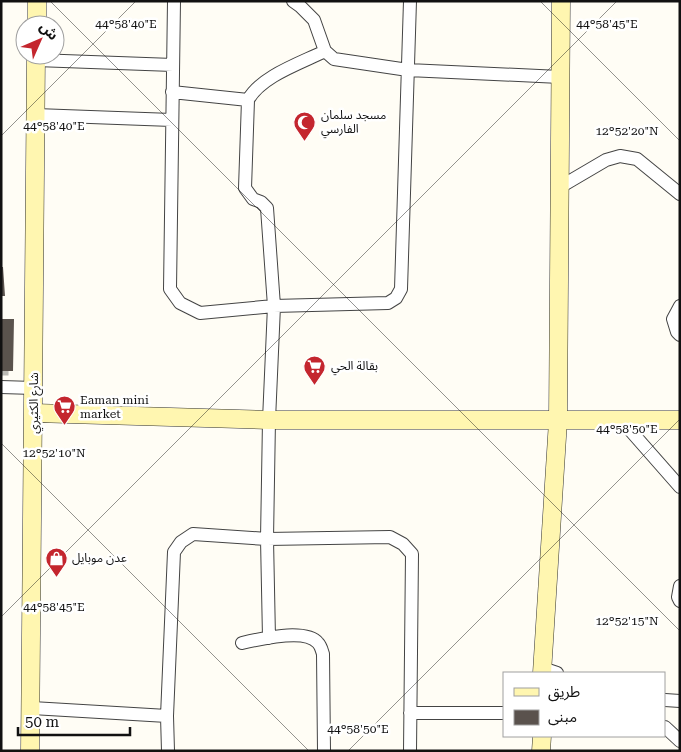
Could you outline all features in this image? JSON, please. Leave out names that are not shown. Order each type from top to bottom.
[{"type":"street","points":[[36,15],[37,1]]},
{"type":"street","points":[[174,1],[170,289],[180,303],[200,313],[274,306],[388,303],[396,298],[401,290],[410,1]]},
{"type":"street","points":[[292,1],[314,20],[325,51],[334,59],[408,70],[560,77]]},
{"type":"street","points":[[547,671],[558,421],[561,1]]},
{"type":"street","points":[[268,638],[269,420],[274,306],[267,208],[261,202],[253,199],[245,188],[248,100],[253,91],[266,81],[325,51]]},
{"type":"street","points":[[65,59],[173,64]]},
{"type":"street","name":"شارع الكثيري","points":[[30,751],[32,708],[36,65]]},
{"type":"street","points":[[172,92],[248,100]]},
{"type":"street","points":[[36,115],[172,120]]},
{"type":"street","points":[[560,187],[606,160],[620,156],[637,159],[680,194]]},
{"type":"street","points":[[680,306],[673,319],[677,332],[680,335]]},
{"type":"street","points":[[1,387],[34,388]]},
{"type":"street","points":[[34,413],[269,420],[680,420]]},
{"type":"street","points":[[622,420],[680,488]]},
{"type":"street","points":[[168,751],[167,716],[174,552],[181,542],[193,534],[267,538],[390,537],[403,544],[412,554],[410,751]]},
{"type":"street","points":[[680,586],[678,597],[680,601]]},
{"type":"street","points":[[242,643],[268,638],[307,636],[318,643],[323,654],[324,751]]},
{"type":"street","points":[[666,700],[680,701]]},
{"type":"street","points":[[32,708],[167,716]]},
{"type":"street","points":[[410,713],[503,713]]},
{"type":"street","points":[[666,728],[680,741]]},
{"type":"building","points":[[1,267],[3,267],[5,296],[1,296]]},
{"type":"building","points":[[1,319],[14,319],[13,371],[1,371]]},
{"type":"place","name":"مسجد سلمان الفارسي","points":[[305,141]]},
{"type":"place","name":"بقالة الحي","points":[[315,385]]},
{"type":"place","name":"Eaman mini market","points":[[64,426]]},
{"type":"place","name":"عدن موبايل","points":[[56,577]]}]
